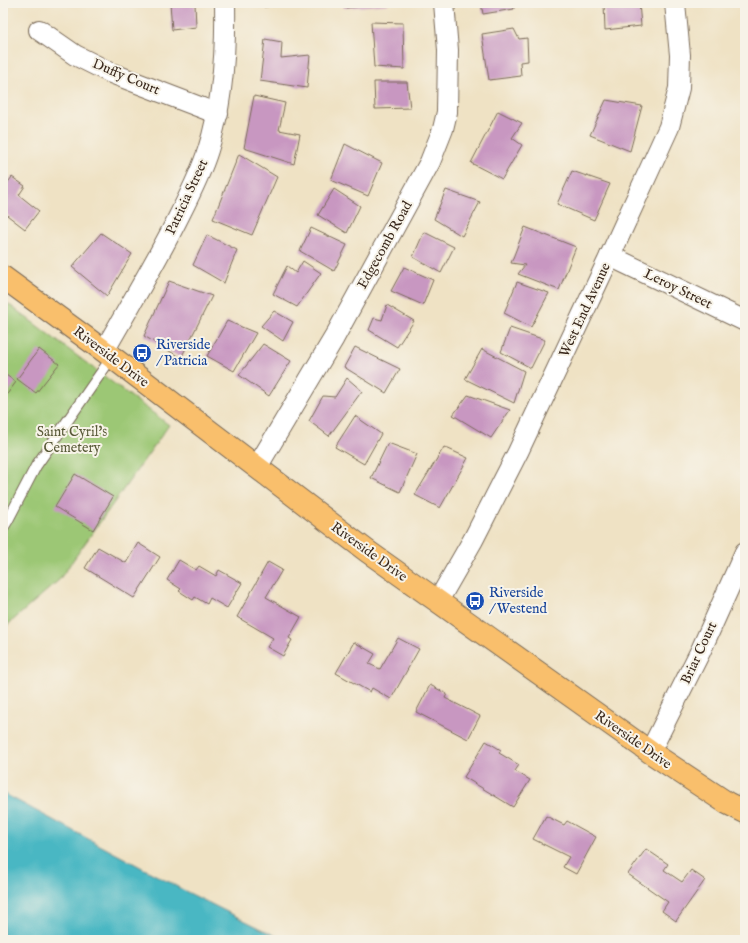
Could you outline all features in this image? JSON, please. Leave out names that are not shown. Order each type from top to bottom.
[{"type":"main road","name":"Riverside Drive","points":[[3,278],[108,354],[367,551],[650,752],[727,803],[745,812]]},
{"type":"street","name":"Patricia Street","points":[[108,354],[194,188],[208,150],[218,114],[224,58],[225,3]]},
{"type":"street","name":"Edgecomb Road","points":[[257,467],[334,338],[430,162],[443,129],[447,112],[448,50],[444,3]]},
{"type":"street","name":"West End Avenue","points":[[438,601],[473,540],[518,452],[610,256],[668,127],[679,88],[680,54],[675,3]]},
{"type":"street","name":"Duffy Court","points":[[39,30],[75,54],[111,72],[218,114]]},
{"type":"street","name":"Leroy Street","points":[[610,256],[745,321]]},
{"type":"street","name":"Briar Court","points":[[650,752],[701,650],[745,552]]},
{"type":"lane","points":[[3,528],[36,466],[108,354]]},
{"type":"green space","name":"Saint Cyril's Cemetery","points":[[3,300],[169,425],[59,580],[3,629]]},
{"type":"water","points":[[3,793],[187,892],[284,940],[3,940]]},
{"type":"building","points":[[170,3],[195,3],[196,27],[172,30]]},
{"type":"building","points":[[263,3],[293,3],[293,4],[264,7]]},
{"type":"building","points":[[343,3],[389,3],[389,4],[344,8]]},
{"type":"building","points":[[481,3],[513,3],[514,9],[483,14]]},
{"type":"building","points":[[604,3],[639,3],[641,26],[605,30]]},
{"type":"building","points":[[371,22],[403,23],[404,69],[374,67]]},
{"type":"building","points":[[514,29],[519,39],[527,38],[528,61],[520,62],[521,76],[489,80],[482,34]]},
{"type":"building","points":[[265,39],[282,42],[281,58],[310,55],[307,88],[260,81]]},
{"type":"building","points":[[374,82],[407,82],[410,108],[375,109]]},
{"type":"building","points":[[254,96],[285,103],[279,130],[300,134],[294,164],[244,148]]},
{"type":"building","points":[[606,100],[642,106],[630,151],[590,135]]},
{"type":"building","points":[[498,111],[522,123],[512,138],[522,145],[502,179],[471,163]]},
{"type":"building","points":[[345,144],[382,163],[368,196],[331,180]]},
{"type":"building","points":[[239,154],[277,177],[252,235],[213,219]]},
{"type":"building","points":[[572,171],[610,184],[594,220],[557,204]]},
{"type":"building","points":[[12,177],[25,186],[19,195],[39,211],[25,229],[3,212],[3,189]]},
{"type":"building","points":[[334,189],[360,206],[347,233],[318,215]]},
{"type":"building","points":[[446,190],[480,202],[462,236],[434,219]]},
{"type":"building","points":[[525,227],[576,247],[559,290],[518,274],[525,265],[511,263]]},
{"type":"building","points":[[311,228],[347,245],[334,271],[300,251]]},
{"type":"building","points":[[424,232],[454,247],[441,273],[413,257]]},
{"type":"building","points":[[101,233],[132,254],[107,296],[72,267]]},
{"type":"building","points":[[207,235],[237,250],[224,283],[193,265]]},
{"type":"building","points":[[303,261],[321,273],[297,307],[273,294],[287,266],[296,273]]},
{"type":"building","points":[[404,267],[433,280],[423,305],[391,291]]},
{"type":"building","points":[[169,281],[212,296],[181,358],[144,336]]},
{"type":"building","points":[[517,282],[549,293],[531,327],[504,313]]},
{"type":"building","points":[[387,305],[414,321],[397,347],[369,330],[374,318],[382,320]]},
{"type":"building","points":[[274,311],[293,322],[283,341],[261,326]]},
{"type":"building","points":[[227,321],[256,333],[234,371],[207,356]]},
{"type":"building","points":[[510,328],[545,340],[531,368],[501,352]]},
{"type":"building","points":[[263,344],[291,361],[269,396],[239,375]]},
{"type":"building","points":[[355,347],[400,369],[386,393],[344,367]]},
{"type":"building","points":[[39,349],[59,364],[36,393],[17,379]]},
{"type":"building","points":[[482,349],[524,371],[514,403],[465,379]]},
{"type":"building","points":[[3,373],[16,382],[5,397],[3,395]]},
{"type":"building","points":[[347,378],[362,391],[329,436],[309,421],[323,396],[335,397]]},
{"type":"building","points":[[468,395],[510,410],[491,438],[453,415]]},
{"type":"building","points":[[355,416],[381,434],[364,464],[335,447]]},
{"type":"building","points":[[388,443],[417,454],[400,492],[371,478]]},
{"type":"building","points":[[444,447],[468,458],[440,508],[415,495]]},
{"type":"building","points":[[75,474],[113,497],[93,530],[55,507]]},
{"type":"building","points":[[138,543],[160,557],[134,598],[85,568],[98,547],[126,563]]},
{"type":"building","points":[[179,560],[196,570],[199,566],[216,576],[219,570],[242,583],[227,608],[210,598],[207,604],[195,597],[193,600],[179,591],[181,589],[167,580]]},
{"type":"building","points":[[268,562],[282,570],[266,597],[301,617],[289,638],[292,640],[283,656],[267,647],[273,638],[237,617]]},
{"type":"building","points":[[398,638],[419,649],[391,699],[372,688],[370,692],[336,673],[354,642],[375,654],[369,664],[380,669]]},
{"type":"building","points":[[430,685],[447,694],[445,698],[480,716],[468,739],[416,712]]},
{"type":"building","points":[[486,741],[501,750],[499,753],[519,765],[515,771],[530,780],[513,807],[464,777]]},
{"type":"building","points":[[546,816],[564,825],[567,821],[596,837],[576,874],[563,867],[569,857],[533,839]]},
{"type":"building","points":[[646,849],[668,864],[664,870],[682,882],[691,870],[705,880],[676,921],[662,911],[668,902],[628,874]]},
{"type":"place","name":"Riverside / Patricia","points":[[142,353]]},
{"type":"place","name":"Riverside / Westend","points":[[475,601]]}]
